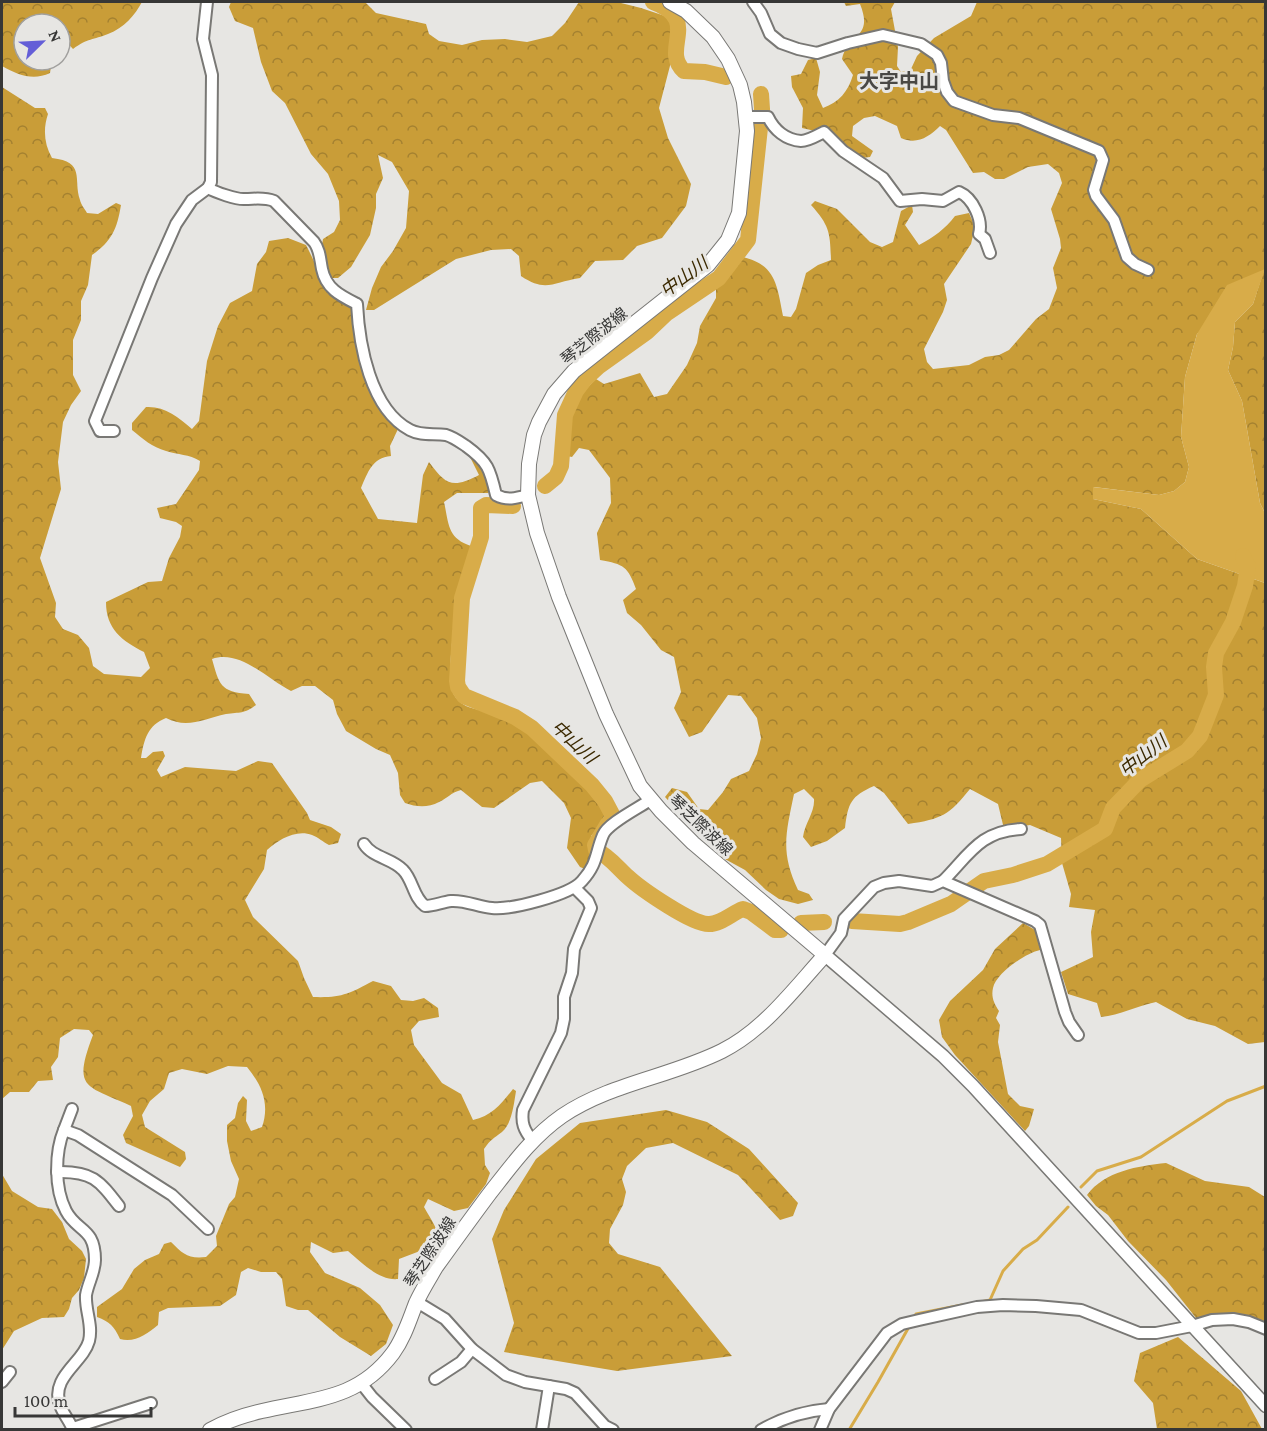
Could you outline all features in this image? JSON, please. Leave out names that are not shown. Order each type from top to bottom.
[{"type":"main road","name":"琴芝際波線","points":[[210,1430],[228,1421],[261,1411],[328,1398],[361,1383],[386,1361],[396,1348],[436,1267],[532,1140],[560,1118],[592,1099],[705,1059],[736,1043],[762,1023],[825,955],[693,843],[650,800],[640,786],[584,660],[546,558],[528,495],[528,464],[534,435],[546,407],[559,388],[574,371],[708,265],[728,240],[739,213],[747,150],[746,117],[740,85],[721,47],[704,26],[674,2]]},
{"type":"street","points":[[114,431],[100,430],[95,421],[176,224],[192,200],[208,188],[211,182],[213,162],[212,75],[203,39],[207,2]]},
{"type":"street","points":[[753,2],[761,13],[770,34],[781,43],[798,50],[817,53],[848,43],[883,36],[921,44],[937,56],[941,63],[947,92],[954,101],[993,115],[1019,118],[1099,151],[1103,160],[1094,190],[1096,196],[1114,220],[1127,256],[1135,264],[1148,270]]},
{"type":"street","points":[[746,117],[768,117],[777,132],[799,141],[824,132],[843,151],[883,178],[900,201],[922,199],[943,201],[959,192],[964,194],[979,217],[979,234],[985,239],[990,253]]},
{"type":"street","points":[[208,188],[214,192],[243,200],[267,198],[274,201],[314,242],[318,247],[326,281],[331,289],[357,304],[363,352],[368,368],[381,399],[394,419],[419,433],[447,435],[481,457],[492,477],[496,495],[514,498],[528,495]]},
{"type":"street","points":[[363,844],[368,850],[403,870],[417,897],[425,906],[452,901],[494,909],[509,907],[575,888],[594,864],[603,834],[609,826],[650,800]]},
{"type":"street","points":[[1021,829],[1009,830],[979,842],[943,881],[932,886],[898,881],[874,887],[844,920],[841,933],[825,955],[943,1056],[974,1086],[1266,1406]]},
{"type":"street","points":[[943,881],[1035,921],[1040,926],[1065,1012],[1078,1035]]},
{"type":"street","points":[[532,1140],[521,1121],[523,1110],[561,1034],[564,997],[572,973],[574,949],[591,908],[588,901],[575,888]]},
{"type":"street","points":[[72,1109],[58,1144],[57,1172],[66,1211],[90,1235],[94,1245],[95,1262],[86,1295],[91,1333],[88,1344],[65,1374],[58,1398],[73,1429],[151,1403]]},
{"type":"street","points":[[64,1130],[78,1135],[172,1195],[208,1229]]},
{"type":"street","points":[[57,1172],[86,1175],[100,1182],[119,1206]]},
{"type":"street","points":[[417,1302],[445,1319],[472,1349],[506,1375],[525,1382],[575,1393],[605,1426],[613,1430]]},
{"type":"street","points":[[820,1430],[829,1409],[887,1334],[902,1324],[919,1320],[977,1307],[1036,1306],[1081,1310],[1139,1333],[1156,1333],[1212,1320],[1233,1319],[1266,1329]]},
{"type":"street","points":[[435,1379],[461,1362],[472,1349]]},
{"type":"street","points":[[2,1382],[10,1372]]},
{"type":"street","points":[[361,1383],[406,1430]]},
{"type":"street","points":[[542,1430],[549,1386]]},
{"type":"street","points":[[761,1430],[787,1417],[807,1411],[829,1409]]},
{"type":"green space","points":[[2,2],[142,2],[124,25],[73,49],[72,12],[12,12],[12,70],[2,66]]},
{"type":"green space","points":[[231,2],[365,2],[376,13],[426,24],[429,34],[439,41],[462,45],[482,40],[505,39],[527,42],[552,36],[565,23],[579,2],[617,2],[665,16],[673,26],[671,62],[659,108],[668,138],[691,184],[686,206],[662,238],[637,246],[623,260],[595,261],[580,278],[550,285],[537,284],[521,276],[519,256],[511,249],[491,250],[456,259],[374,310],[366,310],[381,267],[406,228],[409,191],[392,162],[378,155],[383,178],[376,194],[376,208],[370,235],[351,267],[338,278],[329,278],[322,245],[323,239],[334,232],[340,220],[339,201],[328,174],[311,154],[285,103],[272,91],[261,62],[253,28],[235,21],[229,7]]},
{"type":"green space","points":[[844,2],[895,2],[891,9],[898,47],[897,66],[901,72],[911,69],[917,56],[934,38],[971,16],[977,2],[1265,2],[1265,513],[1260,503],[1242,401],[1228,370],[1235,322],[1253,304],[1264,270],[1197,334],[1185,377],[1181,437],[1189,467],[1185,482],[1174,491],[1159,495],[1094,487],[1093,499],[1141,509],[1197,559],[1265,583],[1265,1042],[1248,1044],[1215,1026],[1187,1019],[1156,1002],[1101,1017],[1097,1003],[1068,994],[1061,972],[1093,957],[1091,932],[1095,910],[1069,907],[1071,894],[1062,863],[1061,838],[1030,825],[1004,829],[998,804],[970,789],[956,805],[937,818],[908,824],[884,793],[874,786],[860,793],[852,801],[845,828],[827,841],[811,847],[803,837],[814,799],[804,789],[794,794],[787,831],[787,853],[792,877],[798,890],[809,894],[813,900],[798,904],[779,899],[745,870],[723,858],[665,797],[672,788],[687,792],[699,809],[708,810],[731,779],[749,771],[761,738],[757,718],[741,696],[728,695],[702,732],[689,737],[674,708],[681,692],[674,657],[661,650],[641,625],[627,613],[623,600],[636,589],[627,571],[620,565],[600,560],[597,533],[611,503],[610,478],[589,450],[579,448],[572,457],[567,456],[570,422],[580,397],[596,379],[604,384],[640,373],[654,397],[667,394],[687,365],[697,343],[700,326],[716,298],[716,288],[728,277],[742,257],[753,260],[768,271],[779,295],[783,316],[791,317],[796,309],[806,273],[831,260],[828,230],[811,205],[815,201],[837,209],[870,242],[882,247],[893,242],[901,211],[912,205],[913,212],[905,225],[919,245],[939,232],[955,216],[969,213],[975,227],[971,244],[944,284],[947,300],[924,349],[927,362],[933,369],[969,365],[985,357],[999,355],[1009,350],[1036,319],[1049,309],[1057,288],[1053,268],[1061,248],[1051,209],[1062,183],[1059,173],[1048,164],[1028,167],[1004,179],[995,179],[984,172],[973,173],[946,130],[940,126],[932,134],[912,141],[901,138],[897,126],[875,116],[864,118],[853,126],[852,136],[873,151],[870,157],[862,158],[826,129],[815,131],[802,128],[803,108],[792,87],[791,76],[801,74],[808,60],[816,58],[820,72],[817,95],[823,108],[842,96],[853,75],[842,59],[849,44],[862,30],[863,15],[860,4],[846,6]]},
{"type":"green space","points":[[16,72],[50,72],[38,77]]},
{"type":"green space","points":[[2,87],[35,108],[45,108],[48,114],[45,136],[49,153],[52,158],[70,163],[74,168],[78,192],[87,213],[98,214],[116,203],[121,205],[113,234],[92,255],[88,285],[81,301],[81,320],[73,340],[73,375],[81,391],[63,422],[58,462],[61,489],[40,558],[56,603],[55,617],[63,629],[78,635],[89,648],[93,666],[104,674],[141,677],[150,668],[144,652],[122,638],[112,627],[106,602],[148,582],[162,581],[169,558],[180,537],[182,526],[160,518],[157,508],[176,504],[199,470],[200,461],[152,445],[132,430],[132,423],[146,407],[165,410],[192,429],[199,421],[207,361],[218,326],[230,303],[252,291],[257,264],[266,252],[269,241],[288,238],[306,245],[328,288],[353,308],[384,409],[398,429],[390,446],[391,456],[375,463],[361,488],[378,519],[417,523],[423,475],[429,462],[445,480],[456,483],[479,475],[470,457],[473,446],[490,462],[496,484],[488,493],[457,493],[444,502],[448,523],[453,534],[463,543],[471,546],[454,624],[450,677],[454,694],[463,704],[498,715],[540,741],[575,776],[605,813],[601,825],[591,836],[591,859],[585,869],[580,867],[567,848],[571,818],[564,803],[542,781],[530,783],[494,808],[482,807],[461,790],[431,805],[418,806],[405,803],[400,795],[398,773],[390,755],[346,731],[333,700],[315,686],[302,686],[291,691],[253,667],[233,658],[212,659],[219,681],[226,689],[249,694],[256,705],[245,711],[196,722],[181,723],[166,718],[151,729],[145,739],[141,758],[146,758],[153,752],[163,751],[165,756],[157,770],[161,777],[185,767],[236,771],[258,761],[272,763],[310,820],[331,827],[341,834],[338,843],[329,845],[314,836],[300,833],[288,836],[276,843],[267,850],[264,869],[245,900],[253,917],[298,961],[313,997],[344,994],[373,981],[391,986],[401,1000],[413,1001],[424,998],[438,1008],[439,1017],[419,1021],[411,1030],[414,1045],[442,1083],[461,1094],[473,1120],[491,1112],[513,1089],[516,1091],[508,1124],[484,1149],[485,1165],[490,1173],[486,1184],[468,1208],[454,1211],[428,1199],[424,1207],[438,1239],[432,1261],[420,1251],[399,1259],[398,1279],[391,1279],[377,1274],[348,1251],[333,1253],[311,1242],[310,1252],[325,1273],[360,1288],[380,1305],[393,1325],[386,1344],[371,1356],[340,1337],[308,1310],[286,1306],[282,1279],[276,1272],[261,1272],[248,1268],[241,1272],[236,1295],[220,1306],[168,1308],[159,1312],[158,1325],[136,1339],[120,1339],[111,1325],[97,1317],[97,1307],[122,1289],[134,1269],[145,1260],[159,1254],[164,1244],[171,1242],[186,1255],[195,1257],[206,1257],[217,1246],[216,1236],[229,1204],[235,1197],[239,1179],[231,1161],[227,1125],[235,1118],[238,1103],[243,1096],[247,1100],[246,1121],[251,1131],[262,1127],[264,1119],[263,1095],[247,1067],[228,1066],[207,1074],[182,1069],[169,1073],[164,1089],[150,1101],[142,1115],[145,1127],[185,1152],[186,1159],[180,1167],[126,1143],[123,1135],[133,1116],[131,1106],[94,1089],[87,1083],[84,1076],[84,1066],[93,1035],[89,1030],[74,1029],[60,1038],[58,1057],[51,1067],[53,1080],[38,1081],[29,1092],[10,1092],[2,1099]]},
{"type":"green space","points":[[1023,923],[1037,931],[1041,940],[1040,950],[1020,959],[1005,970],[995,982],[992,994],[999,1011],[996,1018],[1000,1025],[998,1042],[1008,1094],[1020,1106],[1034,1109],[1029,1126],[1025,1131],[955,1055],[942,1037],[939,1020],[950,1001],[983,970],[995,949]]},
{"type":"green space","points":[[666,1110],[707,1122],[749,1149],[798,1203],[793,1216],[780,1220],[738,1175],[673,1143],[646,1148],[627,1166],[622,1179],[626,1192],[623,1205],[610,1229],[609,1243],[618,1254],[660,1267],[732,1356],[617,1371],[504,1352],[514,1323],[492,1239],[504,1210],[536,1159],[580,1123]]},
{"type":"green space","points":[[1166,1163],[1205,1181],[1249,1187],[1265,1197],[1265,1322],[1247,1315],[1233,1314],[1196,1318],[1166,1280],[1087,1195],[1103,1180],[1113,1175],[1133,1168]]},
{"type":"green space","points":[[2,1174],[12,1191],[38,1207],[52,1209],[62,1222],[69,1239],[82,1251],[86,1259],[84,1278],[64,1317],[42,1318],[14,1331],[2,1350]]},
{"type":"green space","points":[[1178,1337],[1241,1391],[1262,1429],[1157,1429],[1153,1403],[1134,1381],[1140,1353]]},
{"type":"shaded area","points":[[1265,269],[1253,304],[1235,322],[1228,370],[1242,401],[1260,503],[1265,513],[1265,583],[1197,559],[1141,509],[1093,499],[1093,487],[1159,495],[1174,491],[1185,482],[1189,467],[1181,437],[1185,377],[1197,334],[1227,285]]},
{"type":"waterway","name":"中山川","points":[[653,2],[667,9],[675,17],[678,26],[676,53],[678,62],[684,71],[705,72],[726,77]]},
{"type":"waterway","name":"中山川","points":[[545,486],[556,477],[561,466],[565,415],[576,391],[585,379],[647,332],[667,313],[719,278],[748,240],[762,109],[761,94]]},
{"type":"waterway","name":"中山川","points":[[513,506],[486,505],[481,508],[481,537],[462,598],[458,687],[464,696],[515,717],[532,728],[592,785],[605,801],[614,818],[595,845],[596,850],[644,890],[680,913],[701,923],[718,922],[743,909],[751,912],[775,930],[781,930]]},
{"type":"waterway","name":"中山川","points":[[852,921],[900,924],[908,922],[951,904],[984,881],[1047,864],[1105,829],[1113,808],[1140,780],[1187,751],[1200,736],[1216,695],[1214,667],[1216,653],[1233,622],[1245,586],[1248,566],[1243,556]]},
{"type":"waterway","name":"中山川","points":[[801,923],[824,922]]},
{"type":"waterway","points":[[1081,1187],[1097,1171],[1141,1157],[1227,1101],[1266,1086]]},
{"type":"waterway","points":[[981,1302],[990,1300],[1003,1271],[1068,1207]]},
{"type":"waterway","points":[[914,1317],[916,1314],[962,1305]]},
{"type":"waterway","points":[[849,1430],[910,1325]]},
{"type":"district","name":"大字中山","points":[[899,81]]}]
